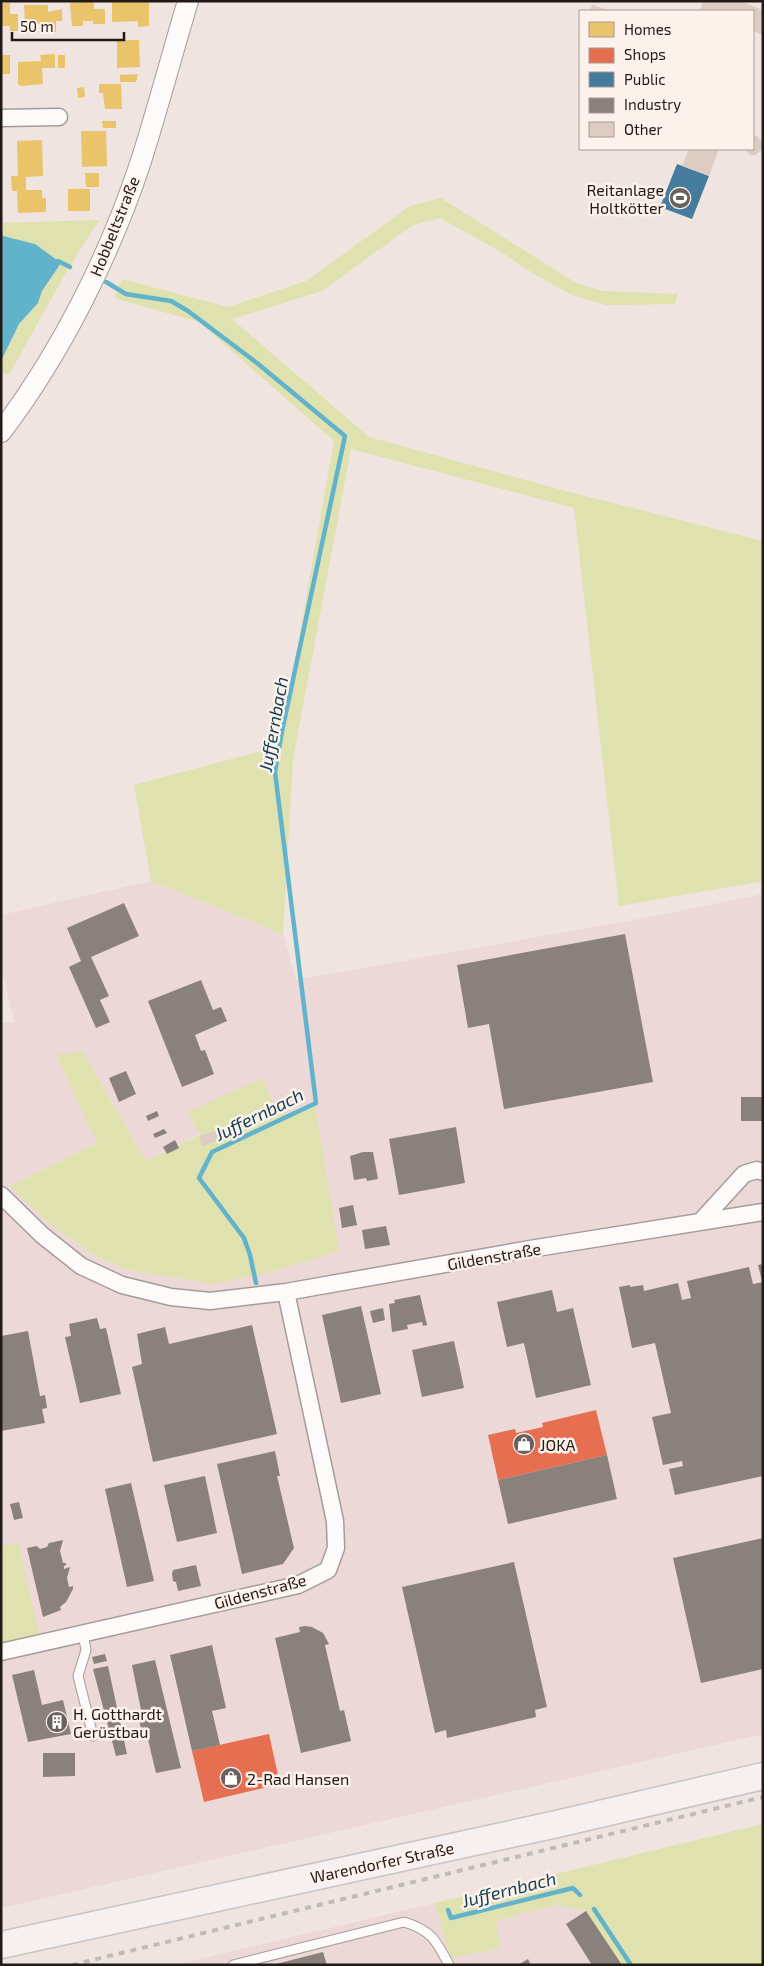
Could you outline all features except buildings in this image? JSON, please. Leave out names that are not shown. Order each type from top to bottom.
[{"type":"main road","name":"Warendorfer Straße","points":[[1,1945],[508,1835],[763,1776]]},
{"type":"street","name":"Hobbeltstraße","points":[[1,432],[56,349],[90,286],[122,212],[140,162],[188,1]]},
{"type":"street","points":[[1,118],[58,117]]},
{"type":"street","points":[[702,1220],[744,1174],[757,1170],[763,1172]]},
{"type":"street","name":"Gildenstraße","points":[[1,1195],[42,1235],[81,1266],[122,1286],[171,1297],[210,1302],[286,1292],[702,1220],[763,1212]]},
{"type":"street","name":"Gildenstraße","points":[[1,1652],[298,1585],[328,1570],[336,1548],[335,1521],[286,1292]]},
{"type":"lane","points":[[83,1634],[86,1650],[78,1676],[93,1736]]},
{"type":"lane","points":[[233,1965],[404,1922],[429,1933],[449,1965]]},
{"type":"shaded area","points":[[151,881],[283,934],[296,980],[650,917],[763,894],[763,1734],[1,1908],[1,1023],[15,1022],[1,968],[1,915]],"holes":[[[83,1052],[146,1161],[200,1134],[187,1112],[278,1117],[314,1105],[339,1251],[275,1271],[213,1284],[132,1271],[95,1256],[50,1224],[10,1186],[97,1143]]]},
{"type":"shaded area","points":[[435,1903],[450,1958],[499,1948],[495,1921],[555,1905],[586,1911],[622,1965],[175,1965]]},
{"type":"green space","points":[[441,198],[576,283],[603,291],[678,294],[675,304],[606,305],[572,295],[534,274],[498,250],[440,218],[413,225],[322,291],[232,319],[369,437],[573,493],[763,541],[763,881],[619,906],[574,508],[351,449],[293,759],[283,934],[151,881],[134,785],[280,746],[334,441],[199,322],[114,298],[122,279],[228,307],[306,281],[410,206]]},
{"type":"green space","points":[[99,220],[65,274],[9,375],[1,373],[1,361],[19,324],[38,303],[42,291],[61,263],[1,237],[1,223]]},
{"type":"green space","points":[[83,1052],[146,1161],[200,1135],[187,1112],[262,1078],[278,1116],[315,1105],[339,1251],[275,1271],[213,1284],[132,1271],[95,1256],[50,1224],[10,1186],[97,1143],[56,1055]]},
{"type":"green space","points":[[18,1542],[39,1635],[1,1644],[1,1546]]},
{"type":"green space","points":[[763,1824],[763,1965],[622,1965],[586,1911],[555,1905],[496,1921],[500,1948],[450,1958],[435,1903]]},
{"type":"water","points":[[1,237],[35,244],[61,263],[42,291],[38,303],[19,324],[1,361]]},
{"type":"waterway","name":"Juffernbach","points":[[58,261],[70,267]]},
{"type":"waterway","name":"Juffernbach","points":[[106,282],[126,294],[171,301],[188,311],[257,363],[345,436],[282,731],[275,772],[316,1103],[212,1152],[199,1178],[244,1238],[256,1283]]},
{"type":"waterway","name":"Juffernbach","points":[[448,1910],[451,1918],[573,1888],[580,1895]]},
{"type":"waterway","name":"Juffernbach","points":[[594,1909],[631,1965]]},
{"type":"railway","points":[[72,1965],[763,1797]]},
{"type":"place","name":"Reitanlage Holtkötter","points":[[680,198]]},
{"type":"place","name":"JOKA","points":[[524,1444]]},
{"type":"place","name":"H. Gotthardt Gerüstbau","points":[[57,1722]]},
{"type":"place","name":"2-Rad Hansen","points":[[231,1778]]}]
